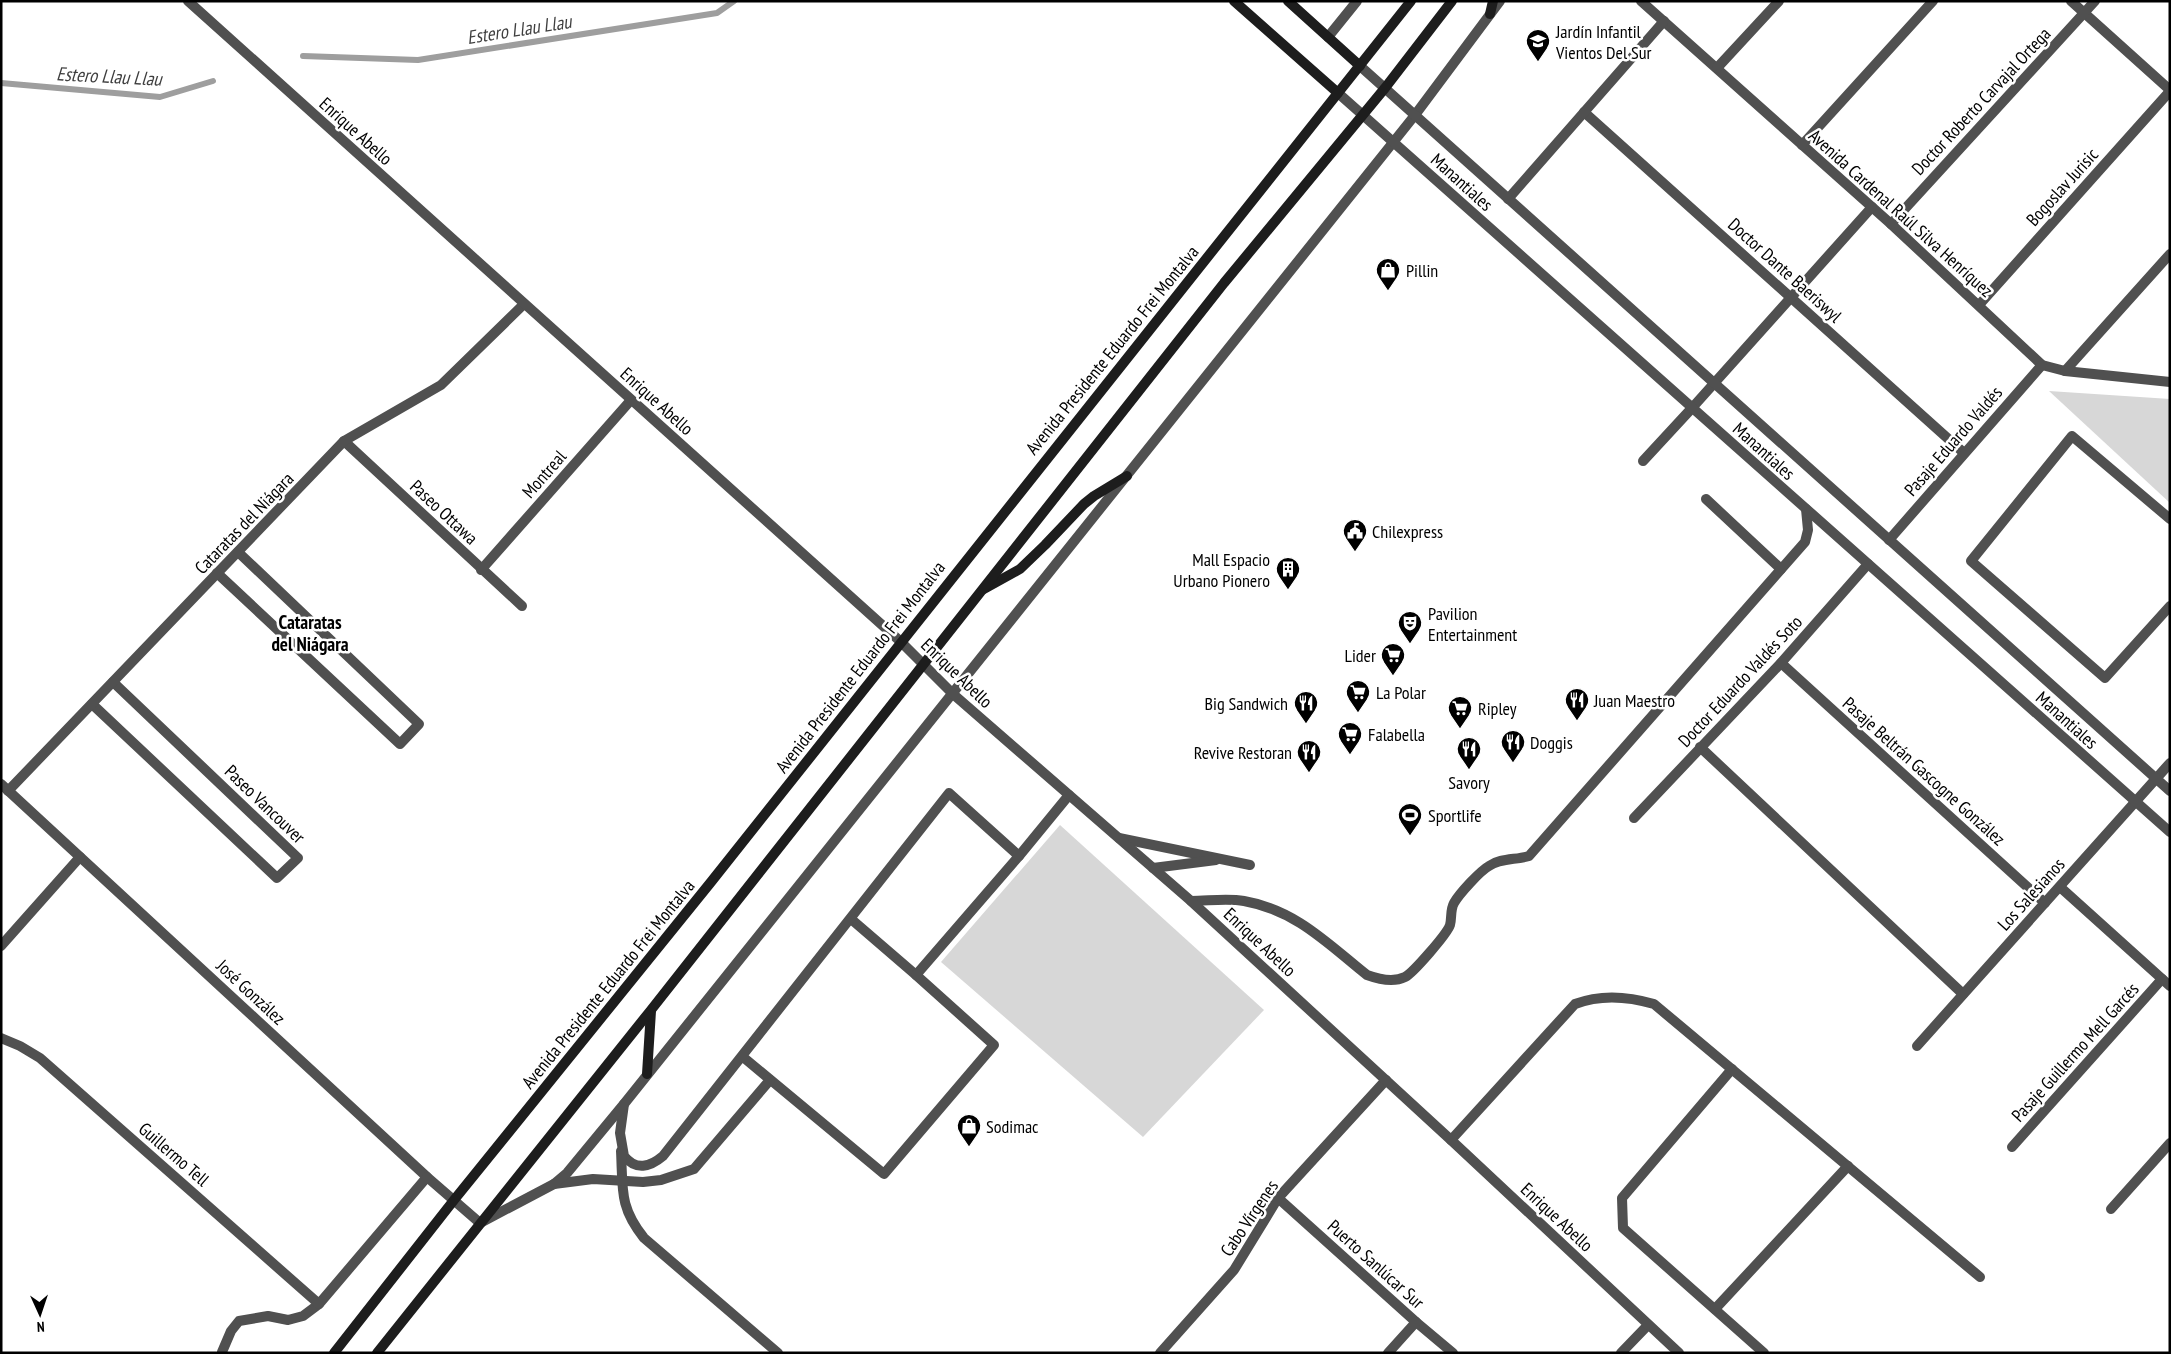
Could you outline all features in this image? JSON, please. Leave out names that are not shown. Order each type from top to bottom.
[{"type":"main road","points":[[1234,1],[1338,93]]},
{"type":"main road","points":[[1288,1],[1360,66]]},
{"type":"main road","name":"Avenida Presidente Eduardo Frei Montalva","points":[[334,1353],[1411,1]]},
{"type":"main road","points":[[377,1353],[652,1010],[1218,290],[1385,88],[1452,1]]},
{"type":"main road","points":[[1490,14],[1493,1]]},
{"type":"main road","points":[[981,590],[1020,569],[1046,545],[1084,504],[1127,476]]},
{"type":"main road","points":[[647,1074],[652,1010]]},
{"type":"street","name":"Enrique Abello","points":[[188,1],[901,642],[952,694],[1191,901],[1679,1353]]},
{"type":"street","points":[[1328,37],[1358,1]]},
{"type":"street","points":[[480,1223],[554,1184],[567,1172],[624,1104],[1415,115],[1500,1]]},
{"type":"street","name":"Avenida Cardenal Raúl Silva Henríquez","points":[[1641,1],[1891,224],[2042,364],[2065,371],[2170,382]]},
{"type":"street","points":[[1717,68],[1779,1]]},
{"type":"street","points":[[1802,145],[1933,1]]},
{"type":"street","points":[[2071,1],[2170,91]]},
{"type":"street","name":"Doctor Roberto Carvajal Ortega","points":[[1891,224],[2095,1]]},
{"type":"street","points":[[1508,199],[1664,21]]},
{"type":"street","name":"Manantiales","points":[[1360,66],[2170,791]]},
{"type":"street","name":"Bogoslav Jurisic","points":[[1979,305],[2170,91]]},
{"type":"street","name":"Manantiales","points":[[1338,93],[2170,832]]},
{"type":"street","name":"Doctor Dante Baeriswyl","points":[[1584,112],[1964,453]]},
{"type":"street","points":[[1643,461],[1715,384],[1872,207]]},
{"type":"street","points":[[2065,371],[2170,254]]},
{"type":"street","name":"Cataratas del Niágara","points":[[5,787],[92,704],[344,441],[441,385],[524,304]]},
{"type":"street","name":"Pasaje Eduardo Valdés","points":[[1889,540],[2042,364]]},
{"type":"street","name":"Montreal","points":[[481,570],[631,400]]},
{"type":"street","points":[[2170,519],[2072,436],[1971,561],[2105,678],[2170,606]]},
{"type":"street","name":"Paseo Ottawa","points":[[344,441],[522,606]]},
{"type":"street","points":[[1706,499],[1782,569]]},
{"type":"street","points":[[1191,901],[1244,901],[1274,909],[1296,919],[1367,975],[1380,979],[1395,980],[1406,977],[1443,938],[1450,926],[1455,902],[1488,866],[1498,861],[1518,860],[1529,856],[1782,569],[1805,542],[1808,530],[1806,509]]},
{"type":"street","points":[[217,573],[400,744],[419,724],[238,552]]},
{"type":"street","name":"Doctor Eduardo Valdés Soto","points":[[1634,818],[1781,664],[1868,564]]},
{"type":"street","name":"Pasaje Beltrán Gascogne González","points":[[1781,664],[2045,903]]},
{"type":"street","name":"Paseo Vancouver","points":[[92,704],[277,878],[298,858],[113,682]]},
{"type":"street","points":[[1700,747],[1963,994]]},
{"type":"street","name":"Los Salesianos","points":[[1917,1046],[2060,887],[2134,801],[2170,763]]},
{"type":"street","name":"José González","points":[[5,787],[427,1177],[480,1223]]},
{"type":"street","points":[[621,1145],[624,1156],[635,1165],[644,1167],[654,1163],[663,1156],[743,1057],[949,793],[1019,856]]},
{"type":"street","points":[[916,975],[1069,795]]},
{"type":"street","points":[[1119,838],[1250,865]]},
{"type":"street","points":[[1,946],[80,857]]},
{"type":"street","points":[[1153,868],[1227,859]]},
{"type":"street","points":[[2060,887],[2166,982]]},
{"type":"street","points":[[743,1057],[884,1174],[994,1045],[851,918]]},
{"type":"street","name":"Pasaje Guillermo Mell Garcés","points":[[2012,1147],[2166,982]]},
{"type":"street","points":[[1451,1140],[1575,1004],[1589,999],[1630,998],[1654,1004],[1980,1277]]},
{"type":"street","name":"Guillermo Tell","points":[[1,1038],[20,1046],[40,1058],[319,1304]]},
{"type":"street","points":[[1732,1069],[1622,1198],[1622,1228],[1764,1353]]},
{"type":"street","points":[[554,1184],[576,1179],[643,1182],[677,1176],[694,1169],[770,1080]]},
{"type":"street","name":"Cabo Vírgenes","points":[[1160,1353],[1234,1270],[1278,1198],[1386,1080]]},
{"type":"street","points":[[624,1104],[620,1133],[622,1180],[625,1209],[633,1224],[644,1238],[778,1353]]},
{"type":"street","points":[[2111,1209],[2170,1143]]},
{"type":"street","points":[[1715,1309],[1848,1166]]},
{"type":"street","points":[[222,1352],[231,1331],[240,1321],[268,1316],[288,1320],[303,1316],[319,1304],[427,1177]]},
{"type":"street","name":"Puerto Sanlúcar Sur","points":[[1278,1198],[1453,1353]]},
{"type":"street","points":[[1388,1353],[1416,1322]]},
{"type":"street","points":[[1622,1353],[1648,1325]]},
{"type":"shaded area","points":[[2049,391],[2170,399],[2170,503]]},
{"type":"shaded area","points":[[1060,825],[1264,1010],[1143,1137],[941,962]]},
{"type":"waterway","name":"Estero Llau Llau","points":[[303,56],[418,60],[717,13],[734,1]]},
{"type":"waterway","name":"Estero Llau Llau","points":[[1,83],[160,97],[213,81]]},
{"type":"place","name":"Jardín Infantil Vientos Del Sur","points":[[1538,62]]},
{"type":"place","name":"Pillin","points":[[1388,291]]},
{"type":"place","name":"Chilexpress","points":[[1355,552]]},
{"type":"place","name":"Mall Espacio Urbano Pionero","points":[[1288,590]]},
{"type":"place","name":"Pavilion Entertainment","points":[[1410,644]]},
{"type":"place","name":"Lider","points":[[1393,676]]},
{"type":"place","name":"La Polar","points":[[1358,713]]},
{"type":"place","name":"Juan Maestro","points":[[1577,721]]},
{"type":"place","name":"Big Sandwich","points":[[1306,724]]},
{"type":"place","name":"Ripley","points":[[1460,729]]},
{"type":"place","name":"Falabella","points":[[1350,755]]},
{"type":"place","name":"Doggis","points":[[1513,763]]},
{"type":"place","name":"Savory","points":[[1469,770]]},
{"type":"place","name":"Revive Restoran","points":[[1309,773]]},
{"type":"place","name":"Sportlife","points":[[1410,836]]},
{"type":"place","name":"Sodimac","points":[[969,1147]]},
{"type":"district","name":"Cataratas del Niágara","points":[[310,633]]}]
